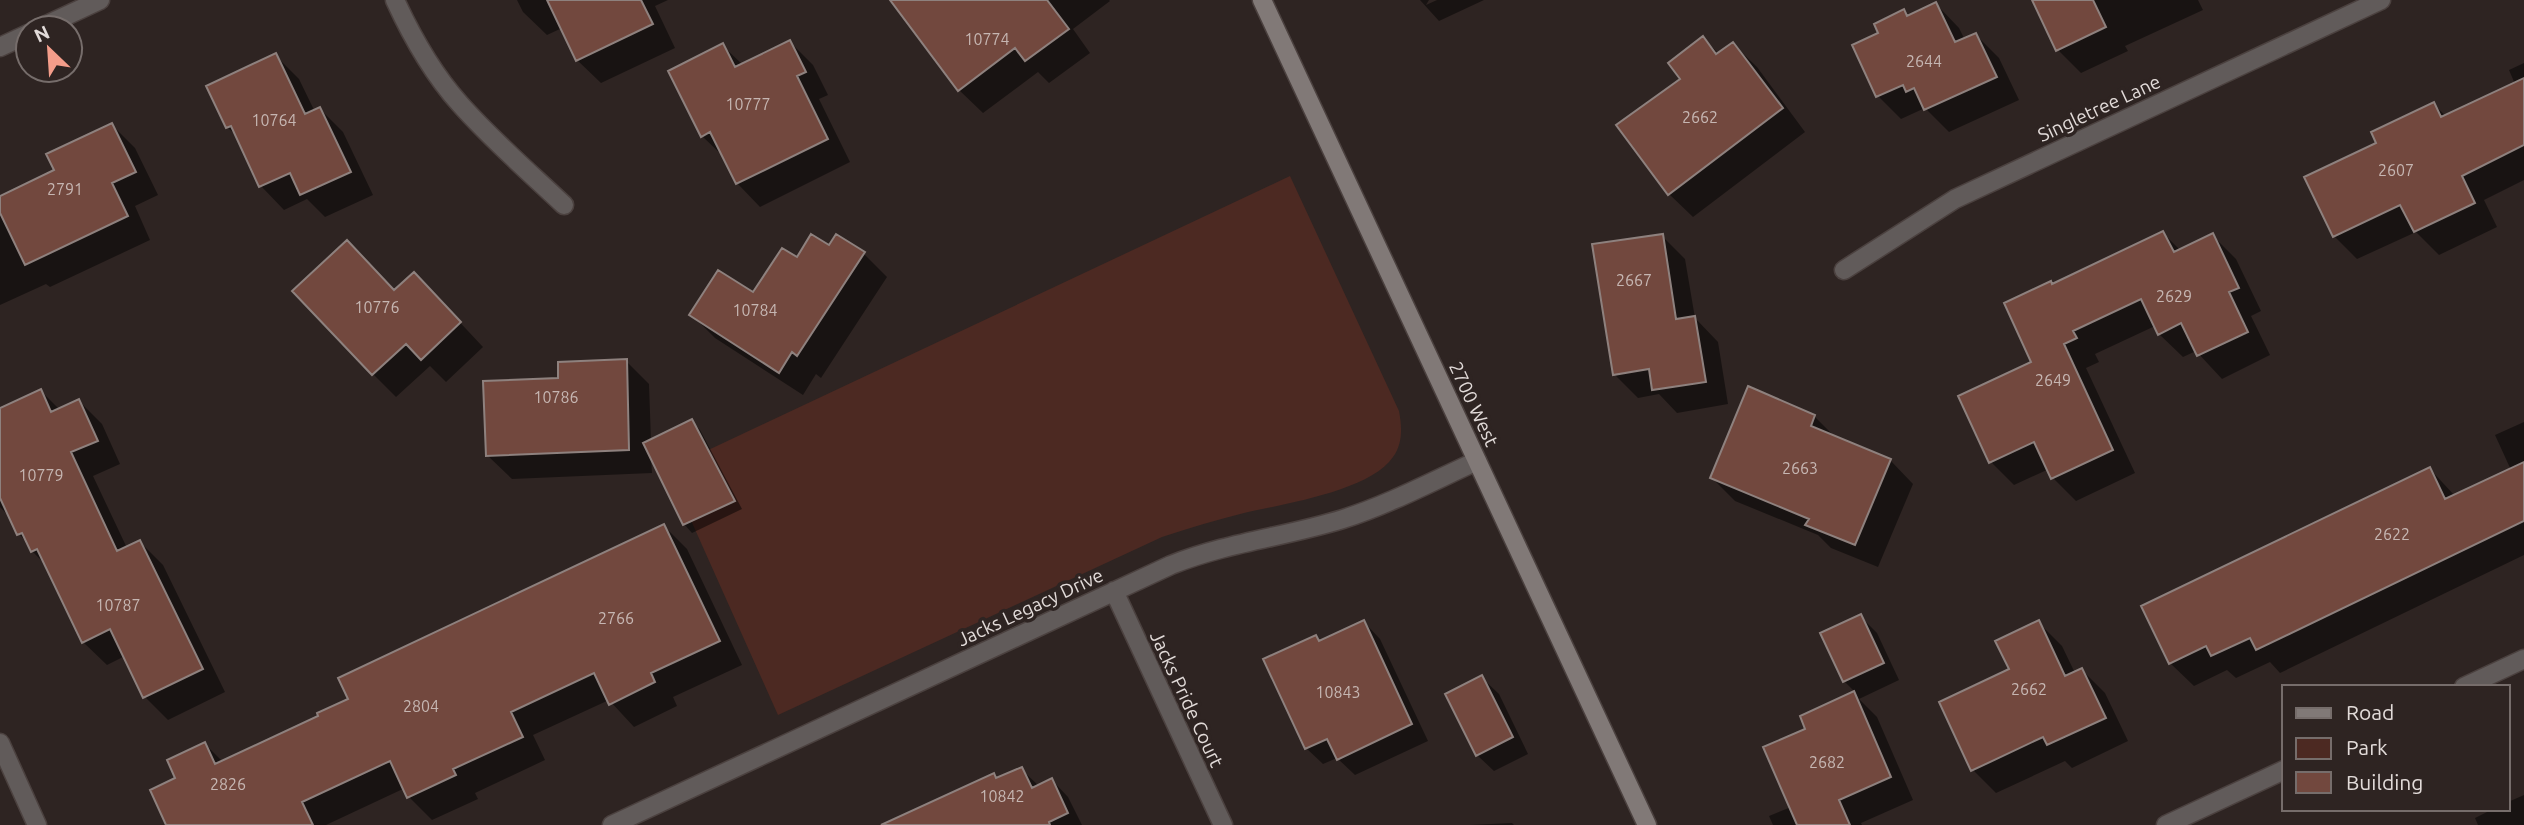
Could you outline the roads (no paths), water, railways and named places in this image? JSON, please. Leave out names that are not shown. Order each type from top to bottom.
[{"type":"main road","name":"2700 West","points":[[1262,0],[1647,825]]},
{"type":"street","points":[[70,14],[100,0]]},
{"type":"street","points":[[395,0],[416,42],[458,102],[564,205]]},
{"type":"street","name":"Singletree Lane","points":[[1844,270],[1955,199],[2381,0]]},
{"type":"street","name":"Jacks Legacy Drive","points":[[612,825],[1197,555],[1224,546],[1344,519],[1477,461]]},
{"type":"street","name":"Jacks Pride Court","points":[[1114,591],[1223,825]]},
{"type":"street","points":[[2468,685],[2524,659]]},
{"type":"street","points":[[0,743],[37,825]]},
{"type":"street","points":[[2166,825],[2282,771]]}]
